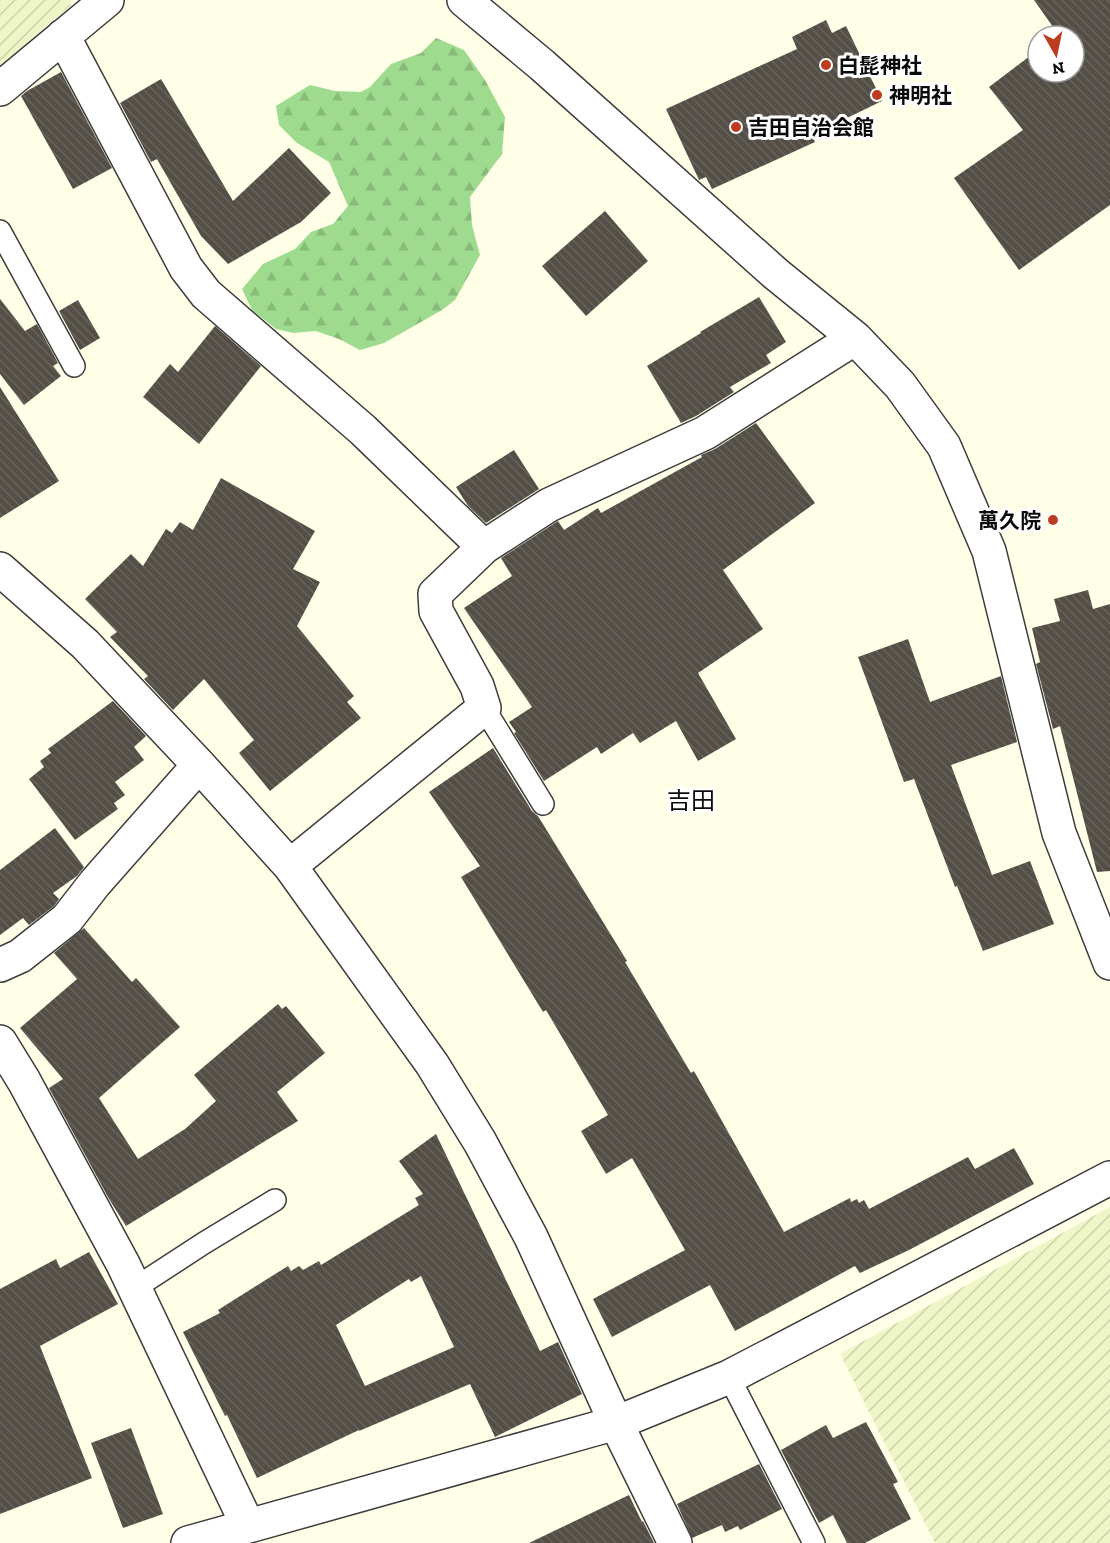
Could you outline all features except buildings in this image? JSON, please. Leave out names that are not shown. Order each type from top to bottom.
[{"type":"street","points":[[0,89],[107,0]]},
{"type":"street","points":[[464,0],[542,65],[776,274],[855,338],[900,385],[944,446],[989,551],[1059,833],[1110,963]]},
{"type":"street","points":[[63,36],[186,268],[206,294],[363,430],[483,547]]},
{"type":"street","points":[[290,866],[484,708],[477,686],[436,611],[435,594],[483,547],[549,505],[705,433],[855,338]]},
{"type":"street","points":[[0,569],[86,645],[290,866],[432,1064],[480,1142],[531,1237],[616,1423],[675,1543]]},
{"type":"street","points":[[0,964],[20,956],[67,919],[95,882],[199,765]]},
{"type":"street","points":[[0,1041],[24,1080],[135,1288],[249,1526]]},
{"type":"street","points":[[188,1543],[616,1423],[729,1377],[1110,1178]]},
{"type":"lane","points":[[0,231],[74,366]]},
{"type":"lane","points":[[484,708],[543,804]]},
{"type":"lane","points":[[135,1288],[275,1200]]},
{"type":"lane","points":[[729,1377],[814,1543]]},
{"type":"green space","points":[[0,0],[71,0],[70,6],[0,65]]},
{"type":"green space","points":[[436,38],[464,50],[485,80],[505,117],[502,154],[470,197],[472,225],[480,255],[455,300],[442,310],[384,343],[360,350],[316,331],[293,333],[276,329],[252,310],[242,289],[263,264],[295,249],[311,232],[333,224],[348,206],[329,162],[297,143],[279,125],[276,106],[310,85],[335,91],[361,92],[370,87],[391,64],[421,53]]},
{"type":"green space","points":[[1110,1207],[1110,1543],[935,1543],[840,1354]]},
{"type":"place","name":"白髭神社","points":[[826,65]]},
{"type":"place","name":"神明社","points":[[877,95]]},
{"type":"place","name":"吉田自治会館","points":[[736,127]]},
{"type":"place","name":"萬久院","points":[[1053,520]]},
{"type":"district","name":"吉田","points":[[691,800]]}]
